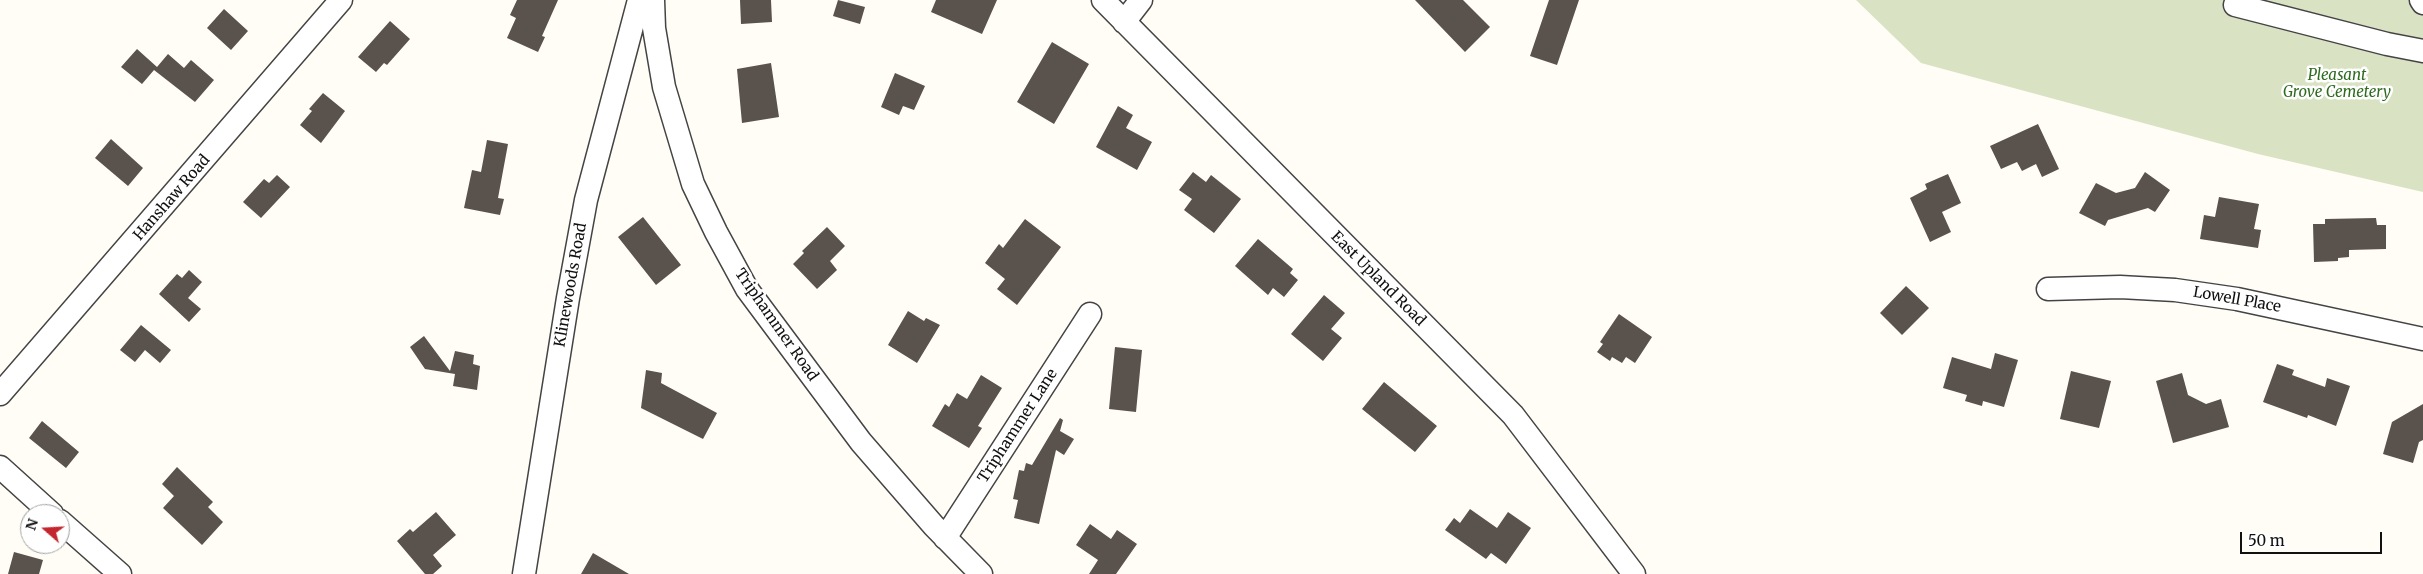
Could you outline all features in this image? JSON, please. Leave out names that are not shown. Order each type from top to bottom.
[{"type":"street","name":"Hanshaw Road","points":[[0,394],[341,0]]},
{"type":"street","name":"Klinewoods Road","points":[[524,574],[568,298],[586,200],[639,0]]},
{"type":"street","name":"Triphammer Road","points":[[653,0],[654,28],[668,102],[692,184],[747,289],[886,473],[981,574]]},
{"type":"street","name":"East Upland Road","points":[[1103,0],[1513,415],[1634,574]]},
{"type":"street","points":[[1124,22],[1141,0]]},
{"type":"street","points":[[2228,2],[2387,44],[2423,51]]},
{"type":"street","name":"Lowell Place","points":[[2048,289],[2120,287],[2175,290],[2237,299],[2423,339]]},
{"type":"street","name":"Triphammer Lane","points":[[946,538],[1090,314]]},
{"type":"street","points":[[0,467],[41,504]]},
{"type":"street","points":[[70,530],[120,574]]},
{"type":"street","points":[[88,546],[90,563],[94,574]]},
{"type":"green space","name":"Pleasant Grove Cemetery","points":[[1856,0],[2423,0],[2423,192],[2258,154],[1921,63]]},
{"type":"building","points":[[517,0],[558,0],[542,36],[545,37],[538,52],[507,38],[516,18],[510,15]]},
{"type":"building","points":[[740,0],[771,0],[772,22],[741,24]]},
{"type":"building","points":[[838,0],[865,7],[860,24],[833,16]]},
{"type":"building","points":[[936,0],[997,0],[982,34],[931,12]]},
{"type":"building","points":[[1415,0],[1463,0],[1490,27],[1465,52]]},
{"type":"building","points":[[1549,0],[1579,0],[1557,65],[1530,56]]},
{"type":"building","points":[[224,9],[248,31],[231,50],[207,28]]},
{"type":"building","points":[[390,21],[410,39],[387,65],[384,63],[376,72],[358,57]]},
{"type":"building","points":[[1052,42],[1089,64],[1054,124],[1017,102]]},
{"type":"building","points":[[137,49],[157,67],[168,54],[184,68],[191,60],[214,80],[195,102],[154,70],[142,84],[121,67]]},
{"type":"building","points":[[771,63],[779,117],[742,123],[737,69]]},
{"type":"building","points":[[895,73],[925,86],[914,110],[903,106],[899,115],[881,107]]},
{"type":"building","points":[[323,93],[345,111],[321,143],[300,125],[312,111],[309,109]]},
{"type":"building","points":[[1118,106],[1133,115],[1126,128],[1152,142],[1137,170],[1096,147]]},
{"type":"building","points":[[2038,124],[2059,169],[2042,177],[2036,164],[2022,171],[2017,162],[2001,169],[1990,146]]},
{"type":"building","points":[[111,139],[143,168],[128,186],[95,158]]},
{"type":"building","points":[[487,140],[508,144],[498,198],[504,199],[500,215],[464,208],[472,170],[481,172]]},
{"type":"building","points":[[1193,172],[1206,182],[1211,175],[1241,199],[1214,233],[1184,210],[1192,199],[1179,190]]},
{"type":"building","points":[[2145,172],[2170,190],[2155,212],[2148,208],[2108,220],[2105,226],[2079,213],[2096,183],[2116,193],[2135,188]]},
{"type":"building","points":[[1948,174],[1961,203],[1942,212],[1951,232],[1930,242],[1910,198],[1927,189],[1925,184]]},
{"type":"building","points":[[277,175],[290,187],[261,218],[243,202],[264,179],[269,183]]},
{"type":"building","points":[[2219,197],[2259,204],[2254,229],[2261,230],[2258,248],[2200,239],[2204,215],[2215,217]]},
{"type":"building","points":[[643,217],[681,265],[656,285],[618,237]]},
{"type":"building","points":[[2376,218],[2377,225],[2386,225],[2386,249],[2349,250],[2349,257],[2338,258],[2338,261],[2314,262],[2313,224],[2325,224],[2325,219]]},
{"type":"building","points":[[1025,219],[1061,247],[1017,305],[997,289],[1005,279],[985,263],[999,244],[1003,248]]},
{"type":"building","points":[[827,227],[845,246],[830,261],[837,270],[817,289],[793,264],[804,253],[802,251]]},
{"type":"building","points":[[1258,239],[1293,269],[1290,273],[1298,280],[1284,297],[1273,288],[1268,295],[1235,266]]},
{"type":"building","points":[[189,270],[202,282],[188,298],[201,309],[189,322],[159,294],[177,274],[182,278]]},
{"type":"building","points":[[1906,286],[1929,308],[1902,335],[1880,313]]},
{"type":"building","points":[[1324,295],[1345,313],[1331,329],[1342,338],[1323,361],[1291,334]]},
{"type":"building","points":[[908,311],[924,321],[926,318],[940,325],[917,363],[888,345]]},
{"type":"building","points":[[1619,314],[1652,337],[1635,363],[1626,357],[1622,363],[1612,357],[1610,361],[1597,352],[1603,344],[1600,342]]},
{"type":"building","points":[[141,325],[171,350],[160,363],[145,350],[135,362],[120,350]]},
{"type":"building","points":[[424,336],[450,371],[455,351],[474,355],[473,364],[480,366],[477,390],[453,386],[455,374],[425,369],[410,347]]},
{"type":"building","points":[[1115,347],[1142,350],[1136,412],[1109,409]]},
{"type":"building","points":[[1995,353],[2018,360],[2004,407],[1983,401],[1982,406],[1965,401],[1967,395],[1943,388],[1952,357],[1991,369]]},
{"type":"building","points":[[2277,364],[2294,370],[2292,375],[2325,387],[2327,378],[2350,386],[2336,426],[2308,415],[2307,418],[2263,402]]},
{"type":"building","points":[[646,370],[662,373],[661,383],[717,413],[703,439],[641,408]]},
{"type":"building","points":[[2071,371],[2111,381],[2099,428],[2060,419]]},
{"type":"building","points":[[2182,373],[2188,395],[2206,404],[2221,399],[2229,427],[2173,443],[2156,381]]},
{"type":"building","points":[[981,375],[1002,388],[978,426],[982,428],[969,448],[932,426],[945,404],[949,407],[957,393],[967,399]]},
{"type":"building","points":[[1384,382],[1437,426],[1415,452],[1362,409]]},
{"type":"building","points":[[2423,404],[2423,440],[2419,442],[2413,463],[2383,454],[2392,422]]},
{"type":"building","points":[[1060,418],[1063,420],[1060,431],[1074,439],[1064,455],[1056,450],[1039,524],[1014,518],[1018,500],[1013,499],[1019,470],[1024,471],[1026,463],[1032,465]]},
{"type":"building","points":[[42,421],[79,452],[66,468],[29,438]]},
{"type":"building","points":[[177,467],[213,502],[208,507],[223,522],[202,545],[163,508],[174,496],[162,484]]},
{"type":"building","points":[[1470,509],[1497,528],[1508,512],[1531,528],[1506,564],[1491,553],[1486,559],[1445,530],[1454,518],[1460,523]]},
{"type":"building","points":[[436,512],[456,535],[433,555],[442,566],[433,574],[425,574],[397,541],[410,529],[413,532]]},
{"type":"building","points":[[1090,524],[1111,539],[1117,530],[1137,544],[1116,574],[1089,574],[1098,560],[1076,545]]},
{"type":"building","points":[[14,552],[43,560],[39,574],[8,574]]},
{"type":"building","points":[[593,553],[629,574],[581,574]]}]
